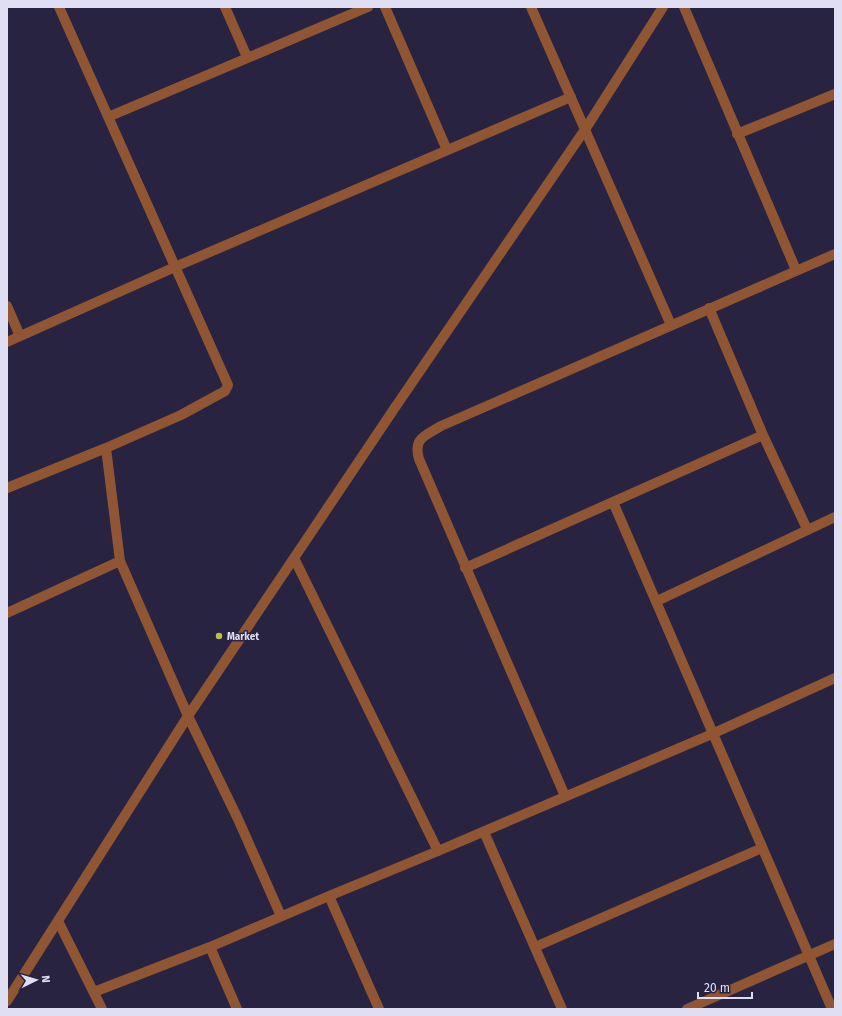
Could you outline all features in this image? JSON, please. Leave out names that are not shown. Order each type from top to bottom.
[{"type":"street","points":[[7,488],[106,448],[181,415],[227,389],[226,382],[59,7]]},
{"type":"street","points":[[225,7],[247,57]]},
{"type":"street","points":[[108,117],[368,7]]},
{"type":"street","points":[[385,7],[448,150]]},
{"type":"street","points":[[531,7],[586,128],[671,325]]},
{"type":"street","points":[[7,1001],[188,716],[396,406],[586,128],[663,7]]},
{"type":"street","points":[[684,7],[796,270]]},
{"type":"street","points":[[737,134],[835,94]]},
{"type":"street","points":[[7,342],[175,267],[571,97]]},
{"type":"street","points":[[565,796],[419,459],[416,448],[418,442],[423,437],[441,426],[835,254]]},
{"type":"street","points":[[7,306],[20,336]]},
{"type":"street","points":[[709,308],[763,435],[807,530]]},
{"type":"street","points":[[465,568],[763,435]]},
{"type":"street","points":[[106,448],[120,561],[188,716],[238,819],[281,916]]},
{"type":"street","points":[[613,502],[832,1009]]},
{"type":"street","points":[[657,601],[835,518]]},
{"type":"street","points":[[294,558],[438,851]]},
{"type":"street","points":[[7,613],[120,561]]},
{"type":"street","points":[[94,992],[210,947],[484,832],[712,734],[835,678]]},
{"type":"street","points":[[484,832],[562,1009]]},
{"type":"street","points":[[535,946],[762,848]]},
{"type":"street","points":[[329,896],[379,1009]]},
{"type":"street","points":[[58,922],[102,1009]]},
{"type":"street","points":[[694,1008],[835,944]]},
{"type":"street","points":[[210,947],[237,1009]]},
{"type":"place","name":"Market","points":[[219,636]]}]
